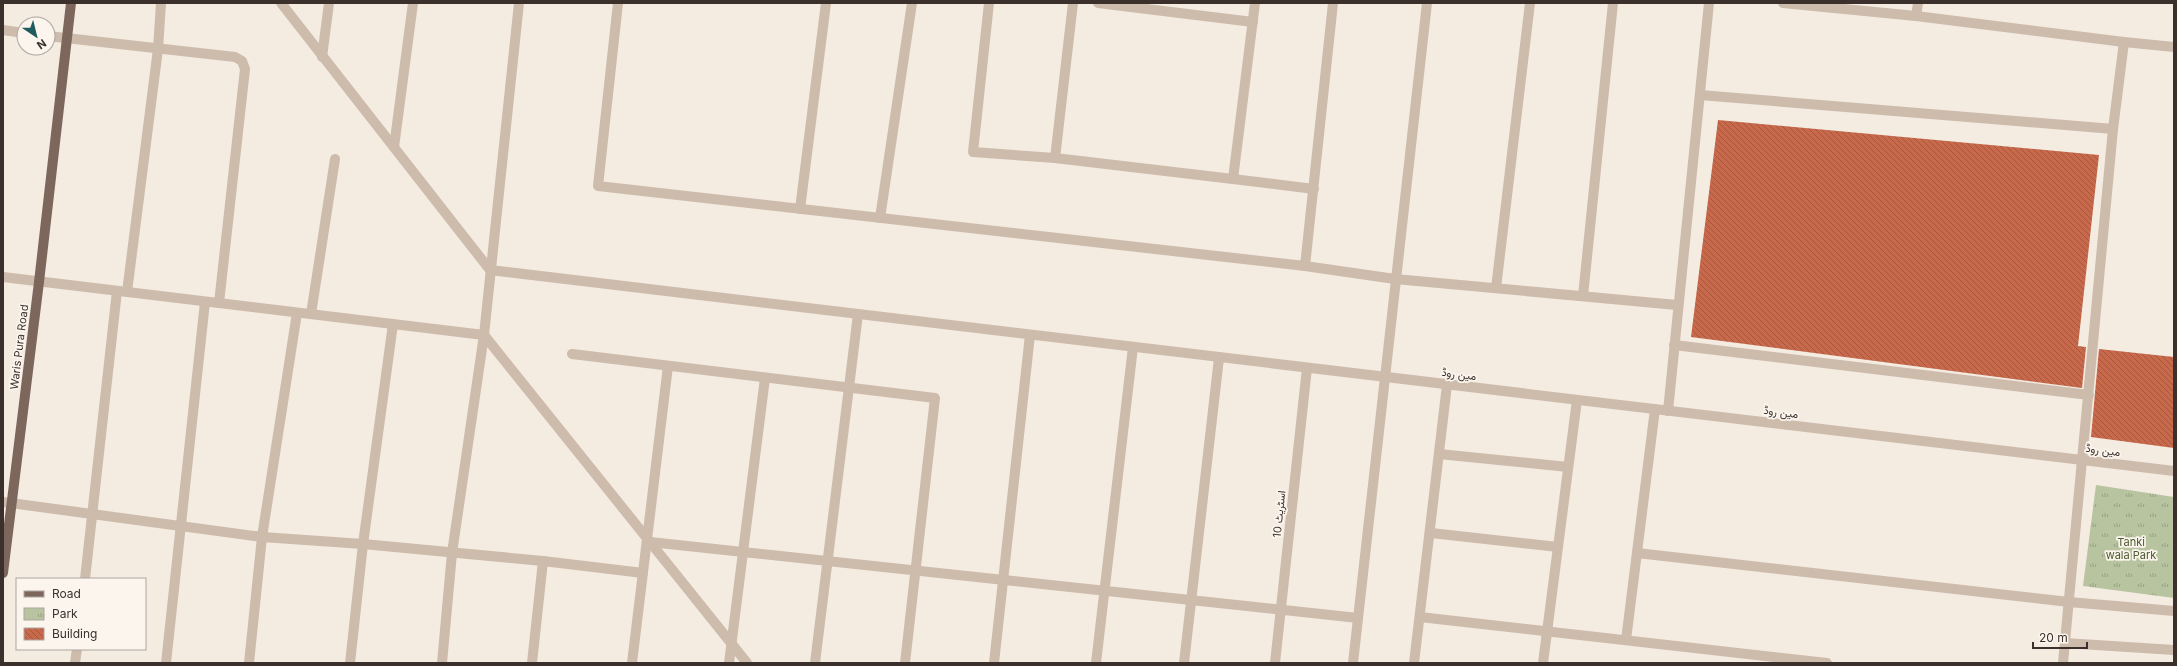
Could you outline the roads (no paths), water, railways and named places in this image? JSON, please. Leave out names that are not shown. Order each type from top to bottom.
[{"type":"main road","name":"Waris Pura Road","points":[[3,573],[7,502],[40,282],[71,3]]},
{"type":"street","points":[[85,578],[92,514],[122,292],[158,49],[161,3]]},
{"type":"street","points":[[281,3],[490,270]]},
{"type":"street","points":[[322,57],[329,3]]},
{"type":"street","points":[[394,147],[413,3]]},
{"type":"street","points":[[442,663],[452,553],[484,335],[519,3]]},
{"type":"street","points":[[618,3],[598,186],[1305,266],[1396,279],[1677,305]]},
{"type":"street","points":[[800,209],[826,3]]},
{"type":"street","points":[[880,218],[912,3]]},
{"type":"street","points":[[989,3],[973,152],[1055,158],[1314,189]]},
{"type":"street","points":[[1055,158],[1073,3]]},
{"type":"street","points":[[1098,3],[1253,22]]},
{"type":"street","points":[[1233,179],[1255,3]]},
{"type":"street","points":[[1305,266],[1333,3]]},
{"type":"street","points":[[1353,663],[1427,3]]},
{"type":"street","points":[[1496,288],[1530,3]]},
{"type":"street","points":[[1583,296],[1612,3]]},
{"type":"street","points":[[1668,411],[1677,305],[1709,3]]},
{"type":"street","points":[[1784,3],[1916,16],[2174,47]]},
{"type":"street","points":[[1916,16],[1918,3]]},
{"type":"street","points":[[3,30],[16,32]]},
{"type":"street","points":[[56,37],[235,57],[242,61],[245,69],[219,303]]},
{"type":"street","points":[[2063,663],[2113,129],[2124,42]]},
{"type":"street","points":[[1700,94],[2113,129]]},
{"type":"street","points":[[311,314],[335,159]]},
{"type":"street","name":"مین روڈ","points":[[490,270],[2174,471]]},
{"type":"street","points":[[3,277],[484,335],[747,663]]},
{"type":"street","points":[[166,663],[205,302]]},
{"type":"street","points":[[248,663],[262,537],[297,313]]},
{"type":"street","points":[[815,663],[858,314]]},
{"type":"street","points":[[350,663],[363,544],[393,324]]},
{"type":"street","points":[[994,663],[1030,335]]},
{"type":"street","points":[[1674,345],[2088,395]]},
{"type":"street","points":[[1096,663],[1133,347]]},
{"type":"street","points":[[572,354],[936,398],[905,663]]},
{"type":"street","points":[[1184,663],[1219,358]]},
{"type":"street","points":[[632,663],[668,366]]},
{"type":"street","name":"اسٹریٹ 10","points":[[1275,663],[1307,368]]},
{"type":"street","points":[[730,663],[765,378]]},
{"type":"street","points":[[1414,663],[1431,532],[1447,385]]},
{"type":"street","points":[[1543,663],[1577,400]]},
{"type":"street","points":[[1626,640],[1655,409]]},
{"type":"street","points":[[1439,454],[1568,467]]},
{"type":"street","points":[[7,502],[262,537],[363,544],[543,561],[643,574]]},
{"type":"street","points":[[1431,532],[1558,547]]},
{"type":"street","points":[[648,540],[744,552],[1358,618]]},
{"type":"street","points":[[1636,553],[2069,602],[2174,611]]},
{"type":"street","points":[[532,663],[543,561]]},
{"type":"street","points":[[1420,617],[1827,663]]},
{"type":"street","points":[[2065,643],[2174,650]]},
{"type":"street","points":[[75,663],[77,650]]},
{"type":"park label","name":"Tanki wala Park","points":[[2131,548]]}]
